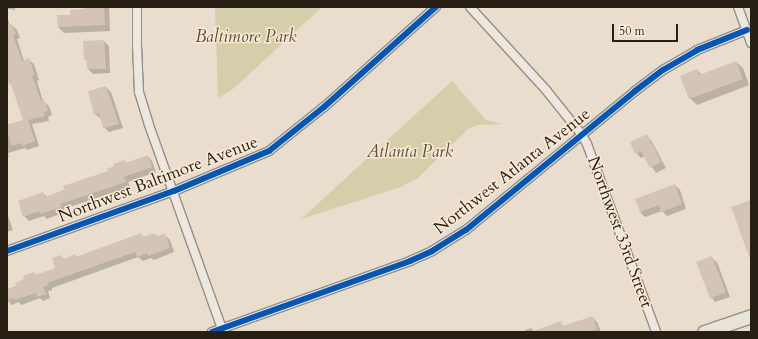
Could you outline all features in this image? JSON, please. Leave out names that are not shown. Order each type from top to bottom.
[{"type":"main road","points":[[704,332],[751,316]]},
{"type":"street","points":[[137,7],[139,92],[223,330]]},
{"type":"street","name":"Northwest Baltimore Avenue","points":[[7,252],[174,191],[269,151],[324,107],[436,7]]},
{"type":"street","name":"Northwest 33rd Street","points":[[470,7],[546,90],[582,135],[587,144],[656,332]]},
{"type":"street","points":[[738,7],[751,43]]},
{"type":"street","name":"Northwest Atlanta Avenue","points":[[212,332],[223,330],[410,261],[432,251],[466,230],[635,91],[663,70],[697,50],[747,30]]},
{"type":"green space","name":"Baltimore Park","points":[[215,7],[322,7],[233,89],[218,98]]},
{"type":"green space","name":"Atlanta Park","points":[[452,81],[486,120],[502,124],[478,125],[468,129],[418,178],[401,187],[301,219]]},
{"type":"building","points":[[84,7],[104,7],[105,25],[58,27],[57,15],[70,15],[70,10],[84,9]]},
{"type":"building","points":[[7,22],[9,25],[12,24],[16,34],[13,35],[22,61],[29,58],[35,75],[32,76],[41,101],[44,100],[48,111],[44,112],[45,116],[28,120],[35,141],[22,146],[21,143],[12,146],[7,132],[7,125],[23,120],[11,84],[9,85],[7,79]]},
{"type":"building","points":[[104,40],[106,69],[87,69],[86,58],[84,58],[83,41]]},
{"type":"building","points":[[736,61],[743,79],[689,99],[680,76],[697,69],[699,75]]},
{"type":"building","points":[[106,86],[119,124],[103,128],[99,113],[94,115],[88,91]]},
{"type":"building","points":[[647,134],[661,162],[650,168],[641,151],[635,154],[630,142]]},
{"type":"building","points":[[148,155],[152,167],[124,177],[126,182],[60,204],[61,207],[41,214],[40,211],[23,217],[18,201],[43,192],[45,197],[64,190],[63,186],[108,171],[107,169],[114,166],[113,164],[125,160],[126,163]]},
{"type":"building","points":[[675,184],[682,204],[661,212],[659,205],[640,212],[635,199]]},
{"type":"building","points":[[751,200],[751,259],[750,259],[731,207]]},
{"type":"building","points":[[141,233],[143,237],[154,233],[156,237],[165,233],[170,248],[148,256],[147,253],[137,257],[135,252],[47,283],[48,285],[43,287],[46,294],[37,297],[36,293],[15,300],[14,298],[7,300],[7,289],[16,286],[15,283],[24,279],[23,276],[34,272],[35,275],[55,268],[52,258],[61,255],[63,259],[75,254],[76,257]]},
{"type":"building","points":[[712,256],[726,292],[710,299],[696,262]]},
{"type":"building","points":[[593,316],[597,329],[589,332],[532,332],[561,321],[563,326]]},
{"type":"cycle path","points":[[7,251],[174,191],[269,151],[324,107],[436,7]]},
{"type":"cycle path","points":[[212,332],[410,261],[432,251],[466,230],[635,91],[663,70],[697,50],[747,30]]}]
